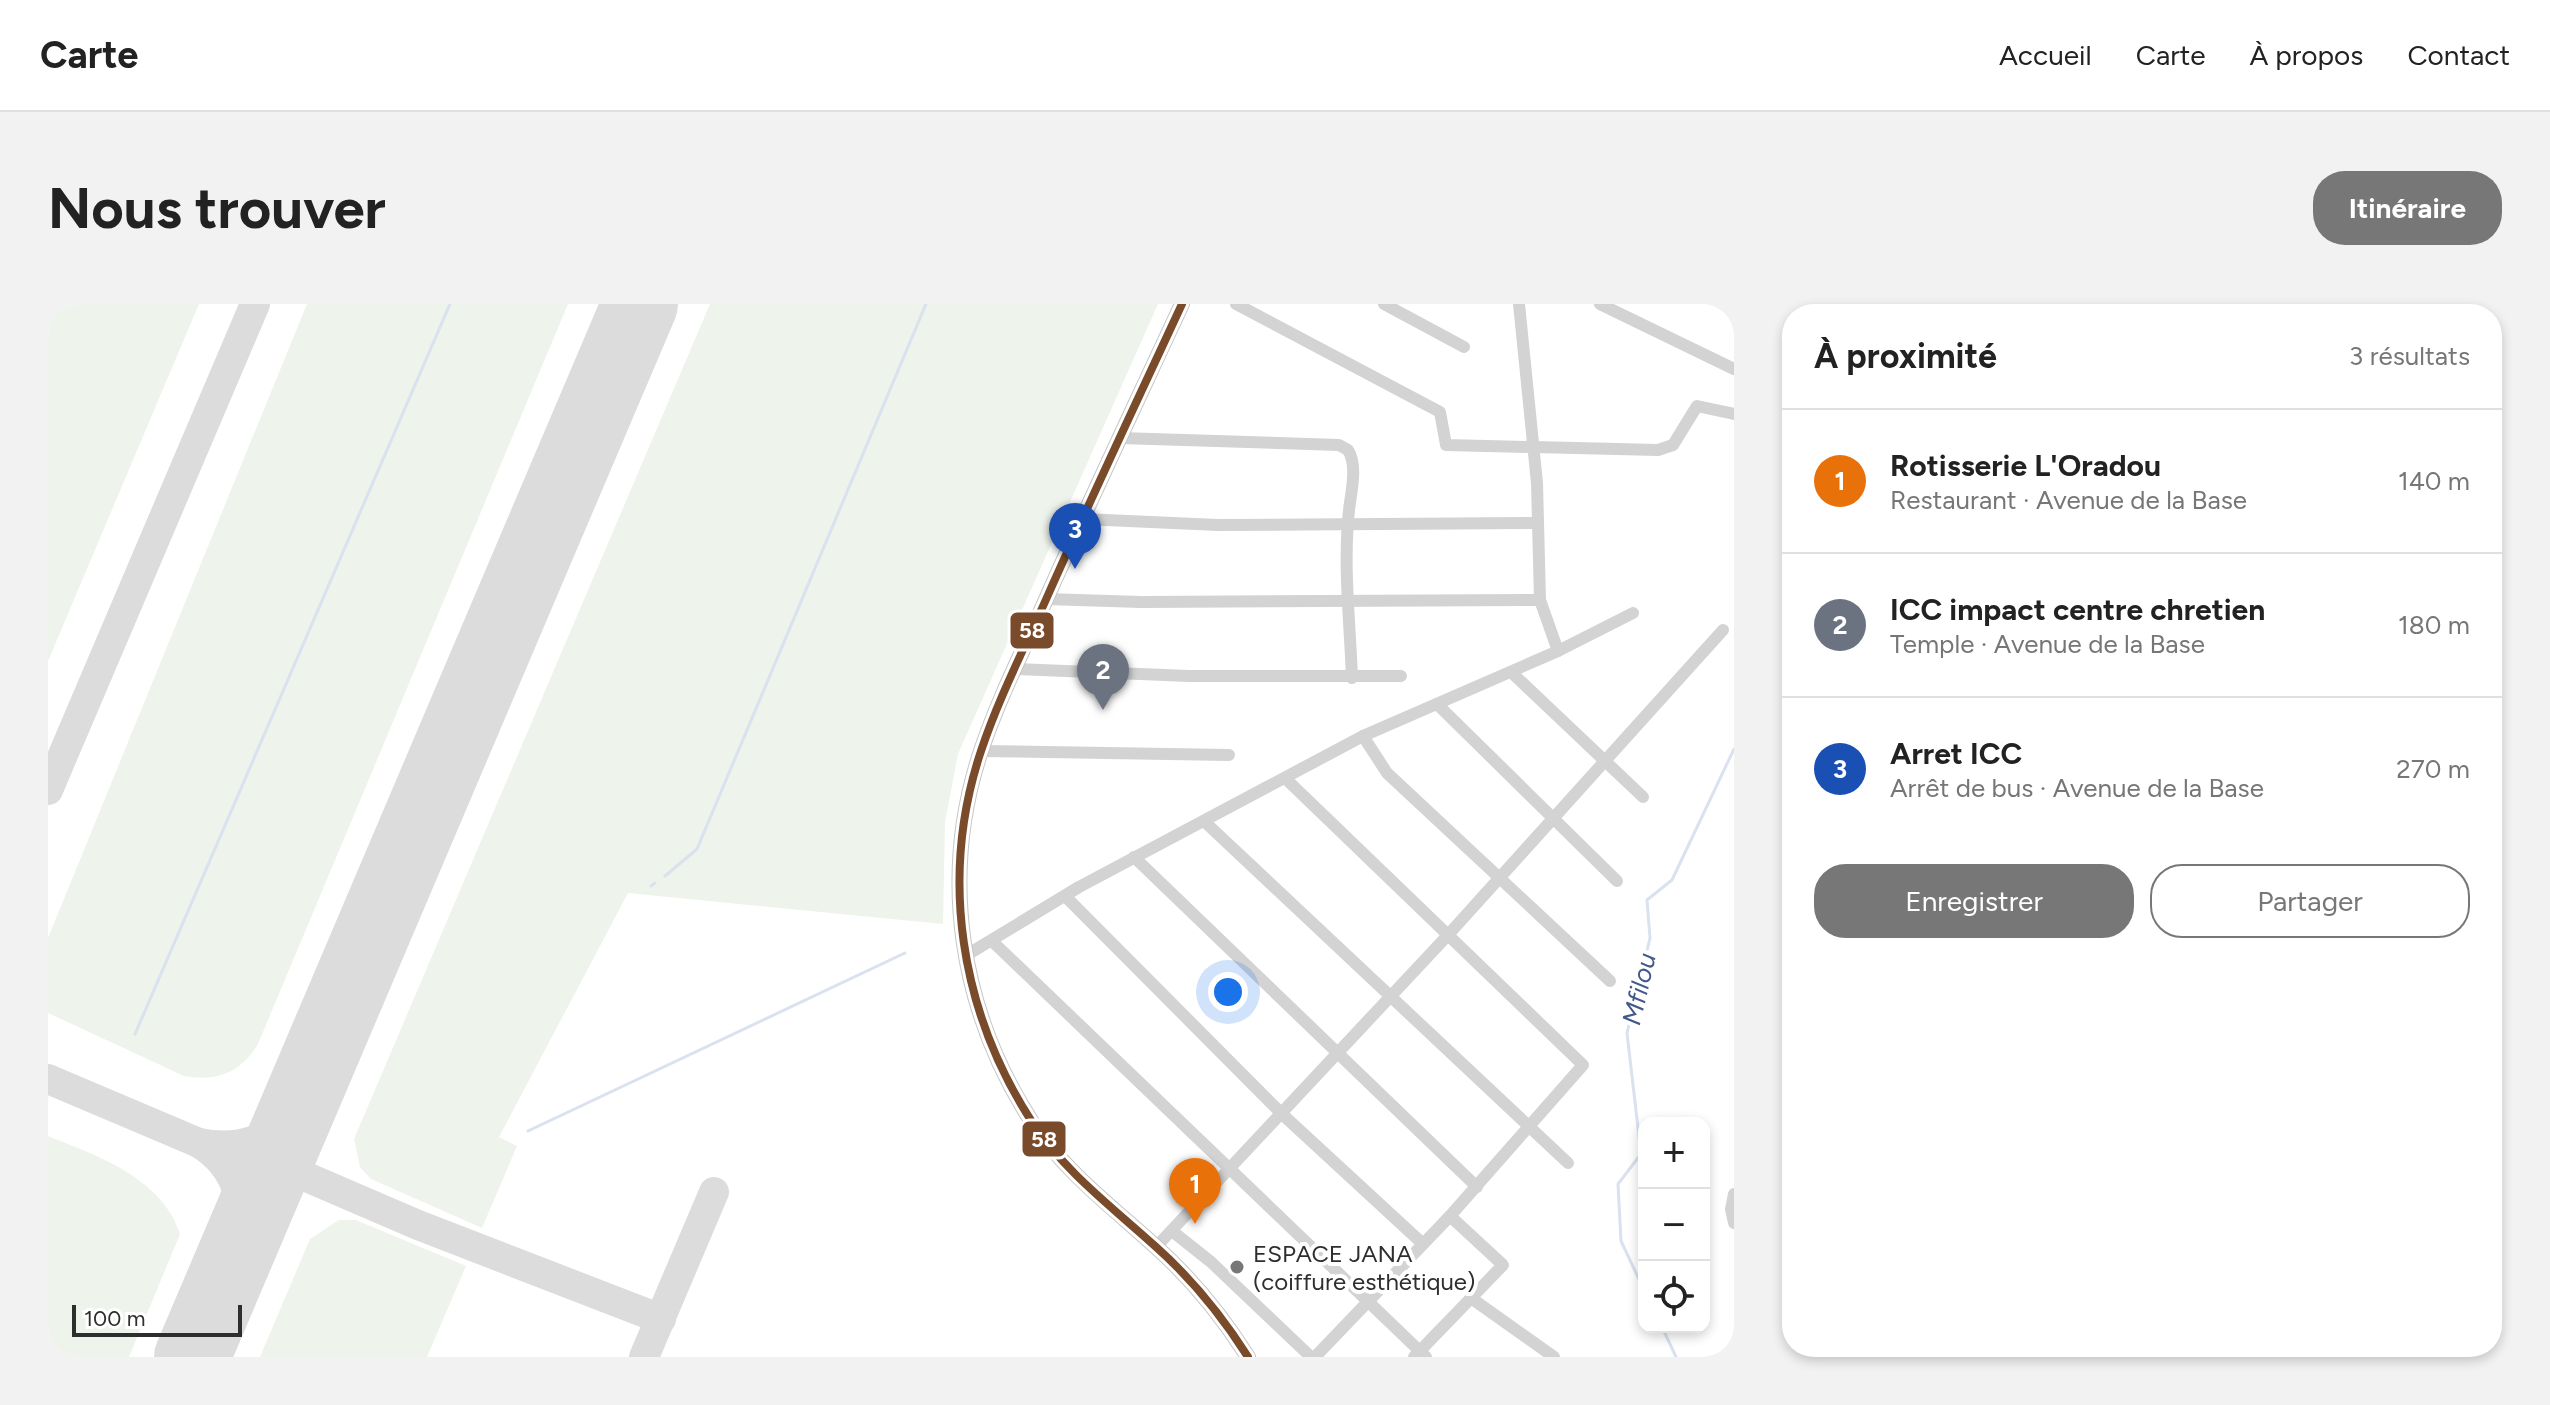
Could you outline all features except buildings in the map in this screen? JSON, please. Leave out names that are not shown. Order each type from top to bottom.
[{"type":"main road","points":[[1182,304],[1014,669],[981,751],[966,807],[958,870],[965,956],[995,1054],[1033,1123],[1050,1149],[1091,1193],[1156,1247],[1227,1323],[1248,1357]]},
{"type":"street","points":[[1236,304],[1440,412],[1446,445],[1658,450],[1673,445],[1697,406],[1734,414]]},
{"type":"street","points":[[1384,304],[1464,347]]},
{"type":"street","points":[[1519,304],[1528,368],[1540,600],[1558,651]]},
{"type":"street","points":[[1600,304],[1734,369]]},
{"type":"street","points":[[1120,438],[1339,445],[1352,456],[1347,524],[1347,602],[1352,678]]},
{"type":"street","points":[[1083,519],[1218,525],[1535,523]]},
{"type":"street","points":[[1046,599],[1540,600]]},
{"type":"street","points":[[965,956],[1134,857],[1206,823],[1363,736],[1558,651],[1633,613]]},
{"type":"street","points":[[1156,1247],[1448,935],[1723,630]]},
{"type":"street","points":[[1014,669],[1352,678],[1401,676]]},
{"type":"street","points":[[1511,672],[1643,797]]},
{"type":"street","points":[[1437,704],[1556,817],[1617,881]]},
{"type":"street","points":[[1363,736],[1387,773],[1502,876],[1610,981]]},
{"type":"street","points":[[981,751],[1229,755]]},
{"type":"street","points":[[1172,1231],[1211,1262],[1313,1357],[1477,1187],[1528,1124],[1582,1068],[1582,1062],[1286,779]]},
{"type":"street","points":[[1206,823],[1568,1163]]},
{"type":"street","points":[[1134,857],[1477,1187]]},
{"type":"street","points":[[1065,896],[1282,1114],[1423,1244]]},
{"type":"street","points":[[993,942],[1231,1168],[1420,1355],[1503,1265],[1450,1216]]},
{"type":"street","points":[[1734,1194],[1731,1209],[1734,1223]]},
{"type":"street","points":[[1471,1298],[1554,1357]]},
{"type":"shaded area","points":[[48,304],[199,304],[48,661]]},
{"type":"shaded area","points":[[307,304],[568,304],[258,1044],[244,1062],[227,1073],[207,1077],[184,1076],[48,1013],[48,938]]},
{"type":"shaded area","points":[[710,304],[1158,304],[958,754],[945,822],[943,924],[628,893],[499,1137],[517,1146],[482,1228],[371,1179],[360,1167],[354,1139]]},
{"type":"shaded area","points":[[48,1136],[107,1161],[144,1184],[159,1198],[180,1234],[129,1357],[48,1357]]},
{"type":"shaded area","points":[[339,1220],[356,1220],[466,1266],[427,1357],[260,1357],[310,1239]]},
{"type":"waterway","points":[[135,1034],[450,304]]},
{"type":"waterway","points":[[665,876],[697,849],[926,304]]},
{"type":"waterway","name":"Mfilou","points":[[1638,1277],[1621,1241],[1618,1184],[1641,1154],[1627,1033],[1650,938],[1647,900],[1672,880],[1734,749]]},
{"type":"waterway","points":[[651,886],[655,883]]},
{"type":"waterway","points":[[528,1131],[905,953]]},
{"type":"waterway","name":"Mfilou","points":[[1665,1333],[1676,1357]]},
{"type":"taxiway","points":[[48,790],[255,304]]},
{"type":"taxiway","points":[[48,1079],[199,1143],[213,1153],[224,1165],[237,1191],[241,1221],[236,1253]]},
{"type":"taxiway","points":[[199,1143],[228,1145],[254,1140],[277,1128],[298,1107]]},
{"type":"taxiway","points":[[274,1163],[418,1225],[661,1319]]},
{"type":"taxiway","points":[[644,1357],[714,1192]]},
{"type":"runway","points":[[192,1357],[640,304]]},
{"type":"transit line","name":"58","points":[[1182,304],[988,731],[968,799],[961,847],[960,894],[964,942],[973,989],[1007,1079],[1032,1122],[1074,1173],[1193,1284],[1248,1357]]},
{"type":"place","name":"Arret ICC","points":[[1075,569]]},
{"type":"place","name":"ICC impact centre chretien","points":[[1103,710]]},
{"type":"place","name":"Rotisserie L'Oradou","points":[[1195,1224]]},
{"type":"place","name":"ESPACE JANA (coiffure esthétique)","points":[[1237,1267]]}]
